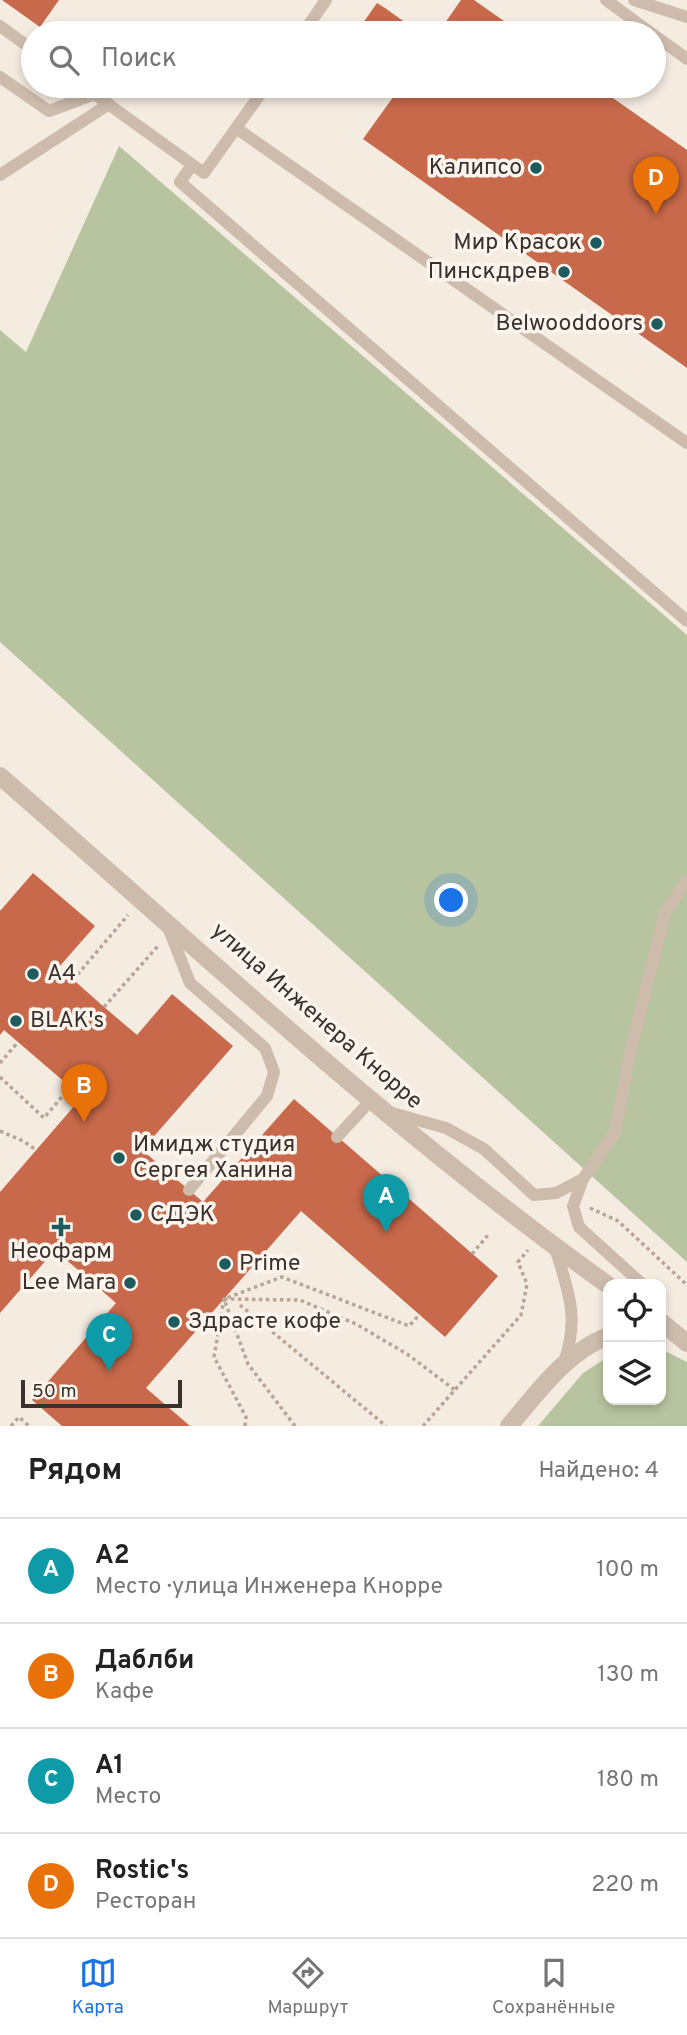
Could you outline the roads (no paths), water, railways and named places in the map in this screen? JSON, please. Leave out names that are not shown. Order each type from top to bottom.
[{"type":"street","name":"улица Инженера Кнорре","points":[[0,776],[388,1113],[555,1247],[603,1281]]},
{"type":"street","points":[[666,1324],[687,1343]]},
{"type":"street","points":[[509,1426],[564,1362],[590,1343],[603,1338]]},
{"type":"lane","points":[[311,21],[326,0]]},
{"type":"lane","points":[[606,0],[635,21]]},
{"type":"lane","points":[[634,0],[687,17]]},
{"type":"lane","points":[[0,26],[21,41]]},
{"type":"lane","points":[[666,44],[687,59]]},
{"type":"lane","points":[[0,77],[21,92]]},
{"type":"lane","points":[[30,98],[49,111],[84,98]]},
{"type":"lane","points":[[101,98],[204,173],[257,98]]},
{"type":"lane","points":[[0,175],[109,104]]},
{"type":"lane","points":[[236,128],[687,443]]},
{"type":"lane","points":[[192,165],[180,182],[687,621]]},
{"type":"lane","points":[[636,1279],[579,1227],[573,1206],[583,1179],[615,1132],[631,1049],[665,913],[687,881]]},
{"type":"lane","points":[[165,920],[190,983],[265,1048],[274,1072],[267,1096],[189,1190]]},
{"type":"lane","points":[[337,1137],[372,1099]]},
{"type":"lane","points":[[388,1113],[446,1128],[484,1149],[534,1195],[556,1193],[583,1179]]},
{"type":"lane","points":[[555,1247],[571,1299],[573,1318],[572,1338],[564,1362]]},
{"type":"place","name":"Калипсо","points":[[536,168]]},
{"type":"place","name":"Rostic's","points":[[656,214]]},
{"type":"place","name":"Мир Красок","points":[[596,243]]},
{"type":"place","name":"Пинскдрев","points":[[564,272]]},
{"type":"place","name":"Belwooddoors","points":[[657,324]]},
{"type":"place","name":"А4","points":[[33,974]]},
{"type":"place","name":"BLAK's","points":[[16,1021]]},
{"type":"place","name":"Даблби","points":[[84,1122]]},
{"type":"place","name":"Имидж студия Сергея Ханина","points":[[119,1158]]},
{"type":"place","name":"СДЭК","points":[[136,1215]]},
{"type":"place","name":"Неофарм","points":[[61,1227]]},
{"type":"place","name":"А2","points":[[386,1232]]},
{"type":"place","name":"Prime","points":[[225,1264]]},
{"type":"place","name":"Lee Mara","points":[[130,1283]]},
{"type":"place","name":"Здрасте кофе","points":[[174,1322]]},
{"type":"place","name":"А1","points":[[109,1371]]}]
